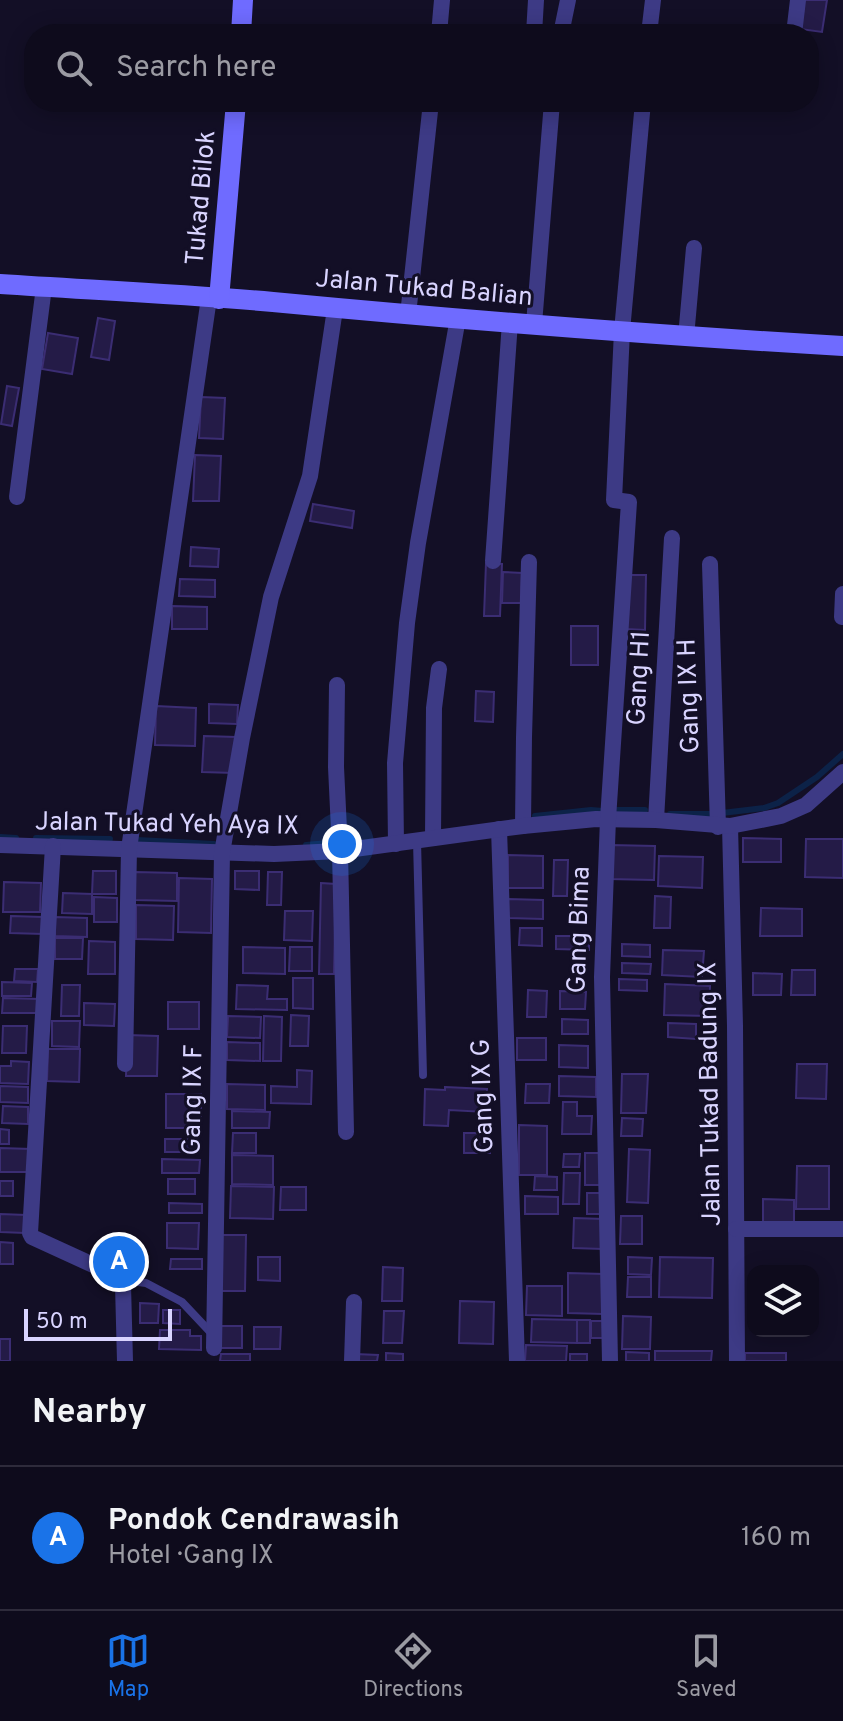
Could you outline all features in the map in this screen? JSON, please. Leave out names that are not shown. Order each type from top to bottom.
[{"type":"street","points":[[242,24],[243,0]]},
{"type":"street","points":[[440,24],[442,0]]},
{"type":"street","points":[[535,24],[536,0]]},
{"type":"street","points":[[563,24],[568,0]]},
{"type":"street","points":[[650,24],[653,0]]},
{"type":"street","points":[[795,24],[798,0]]},
{"type":"street","name":"Tukad Bilok","points":[[214,298],[235,112]]},
{"type":"street","points":[[408,315],[430,112]]},
{"type":"street","points":[[534,324],[551,112]]},
{"type":"street","points":[[622,331],[642,112]]},
{"type":"street","points":[[686,337],[694,248]]},
{"type":"street","name":"Jalan Tukad Balian","points":[[0,284],[214,298],[686,337],[843,346]]},
{"type":"street","points":[[17,497],[44,287]]},
{"type":"street","points":[[125,1064],[129,849],[214,298]]},
{"type":"street","name":"Gang IX F","points":[[214,1342],[222,853],[271,597],[310,476],[335,309]]},
{"type":"street","points":[[396,844],[395,763],[407,623],[458,318]]},
{"type":"street","points":[[493,561],[510,322]]},
{"type":"street","name":"Gang Bima","points":[[610,1361],[602,977],[608,819],[629,502],[614,500],[622,331]]},
{"type":"street","name":"Gang H1","points":[[656,820],[672,538]]},
{"type":"street","points":[[523,826],[529,562]]},
{"type":"street","name":"Gang IX H","points":[[710,564],[724,826]]},
{"type":"street","points":[[842,617],[843,594]]},
{"type":"street","points":[[425,840],[439,669]]},
{"type":"street","points":[[337,685],[336,767],[346,1132]]},
{"type":"street","name":"Jalan Tukad Yeh Aya IX","points":[[0,845],[274,854],[340,851],[523,826],[608,819],[724,826],[781,816],[806,805],[843,772]]},
{"type":"street","name":"Jalan Tukad Badung IX","points":[[724,826],[735,1026],[737,1361]]},
{"type":"street","name":"Gang IX G","points":[[499,829],[517,1361]]},
{"type":"street","points":[[53,846],[30,1233],[32,1237],[121,1279],[125,1361]]},
{"type":"street","points":[[736,1229],[843,1229]]},
{"type":"street","points":[[352,1361],[354,1302]]},
{"type":"lane","points":[[423,1075],[425,840]]},
{"type":"lane","points":[[121,1279],[146,1283],[182,1302],[214,1342]]},
{"type":"building","points":[[804,0],[827,0],[822,32],[819,32],[819,24],[801,24]]},
{"type":"building","points":[[98,318],[115,321],[109,360],[91,357]]},
{"type":"building","points":[[48,333],[78,338],[72,374],[42,369]]},
{"type":"building","points":[[7,386],[19,388],[12,426],[1,424]]},
{"type":"building","points":[[201,397],[225,398],[223,439],[199,438]]},
{"type":"building","points":[[195,455],[221,456],[219,501],[193,501]]},
{"type":"building","points":[[313,504],[354,511],[352,528],[310,521]]},
{"type":"building","points":[[191,547],[219,549],[218,567],[190,566]]},
{"type":"building","points":[[486,563],[502,564],[500,616],[484,616]]},
{"type":"building","points":[[503,572],[522,573],[521,603],[502,603]]},
{"type":"building","points":[[627,575],[646,575],[645,630],[626,629]]},
{"type":"building","points":[[180,579],[215,580],[215,597],[179,596]]},
{"type":"building","points":[[172,606],[207,607],[207,629],[172,629]]},
{"type":"building","points":[[571,626],[598,626],[598,665],[571,665]]},
{"type":"building","points":[[476,691],[494,692],[493,722],[475,721]]},
{"type":"building","points":[[209,704],[238,705],[237,724],[209,723]]},
{"type":"building","points":[[156,706],[196,708],[195,746],[155,745]]},
{"type":"building","points":[[204,736],[236,737],[234,773],[202,772]]},
{"type":"building","points":[[743,838],[781,839],[781,862],[743,862]]},
{"type":"building","points":[[806,839],[843,839],[843,878],[805,877]]},
{"type":"building","points":[[610,845],[655,846],[654,880],[609,879]]},
{"type":"building","points":[[508,855],[543,856],[543,888],[508,888]]},
{"type":"building","points":[[659,856],[703,857],[702,888],[658,886]]},
{"type":"building","points":[[554,860],[568,860],[567,896],[553,896]]},
{"type":"building","points":[[93,871],[116,871],[116,894],[92,894]]},
{"type":"building","points":[[235,871],[259,871],[259,890],[235,889]]},
{"type":"building","points":[[135,872],[177,873],[177,901],[135,900]]},
{"type":"building","points":[[268,872],[282,872],[281,905],[267,905]]},
{"type":"building","points":[[179,878],[212,879],[211,933],[178,932]]},
{"type":"building","points":[[4,882],[41,883],[40,912],[3,912]]},
{"type":"building","points":[[321,883],[336,884],[334,974],[319,974]]},
{"type":"building","points":[[63,893],[92,894],[92,914],[62,913]]},
{"type":"building","points":[[655,896],[671,897],[670,928],[654,928]]},
{"type":"building","points":[[94,897],[117,898],[117,922],[94,922]]},
{"type":"building","points":[[508,899],[543,900],[543,919],[508,918]]},
{"type":"building","points":[[136,905],[174,906],[173,940],[136,939]]},
{"type":"building","points":[[761,908],[802,909],[802,936],[760,936]]},
{"type":"building","points":[[285,911],[313,911],[312,941],[284,940]]},
{"type":"building","points":[[11,916],[43,917],[43,934],[10,933]]},
{"type":"building","points":[[55,917],[87,918],[87,937],[55,936]]},
{"type":"building","points":[[520,928],[542,928],[542,946],[519,945]]},
{"type":"building","points":[[556,936],[589,936],[589,950],[556,949]]},
{"type":"building","points":[[55,938],[83,938],[82,959],[55,959]]},
{"type":"building","points":[[89,941],[115,942],[115,974],[88,974]]},
{"type":"building","points":[[622,944],[650,945],[650,957],[622,956]]},
{"type":"building","points":[[243,947],[285,948],[285,974],[243,973]]},
{"type":"building","points":[[290,947],[312,947],[312,971],[289,971]]},
{"type":"building","points":[[663,950],[704,951],[702,977],[662,975]]},
{"type":"building","points":[[622,963],[651,964],[650,974],[622,973]]},
{"type":"building","points":[[15,969],[38,969],[37,982],[14,981]]},
{"type":"building","points":[[792,970],[815,970],[815,995],[791,995]]},
{"type":"building","points":[[753,973],[782,974],[781,995],[753,995]]},
{"type":"building","points":[[293,978],[313,978],[313,1009],[293,1008]]},
{"type":"building","points":[[619,979],[647,980],[647,991],[619,990]]},
{"type":"building","points":[[2,982],[32,983],[31,996],[2,996]]},
{"type":"building","points":[[665,984],[710,986],[709,1016],[664,1015]]},
{"type":"building","points":[[62,985],[80,985],[79,1016],[61,1016]]},
{"type":"building","points":[[237,985],[268,986],[267,999],[287,999],[287,1010],[236,1009]]},
{"type":"building","points":[[528,990],[547,991],[546,1017],[527,1017]]},
{"type":"building","points":[[560,991],[586,992],[585,1009],[560,1009]]},
{"type":"building","points":[[3,998],[40,999],[40,1013],[2,1013]]},
{"type":"building","points":[[168,1002],[199,1002],[199,1029],[168,1029]]},
{"type":"building","points":[[84,1003],[115,1004],[114,1026],[84,1025]]},
{"type":"building","points":[[291,1015],[309,1016],[308,1046],[290,1046]]},
{"type":"building","points":[[228,1016],[261,1017],[260,1038],[227,1037]]},
{"type":"building","points":[[264,1016],[282,1017],[281,1061],[263,1061]]},
{"type":"building","points":[[562,1019],[588,1020],[588,1034],[562,1034]]},
{"type":"building","points":[[52,1021],[80,1021],[79,1047],[52,1046]]},
{"type":"building","points":[[668,1023],[696,1024],[696,1039],[668,1037]]},
{"type":"building","points":[[3,1026],[27,1026],[26,1053],[2,1053]]},
{"type":"building","points":[[127,1035],[158,1036],[157,1076],[126,1076]]},
{"type":"building","points":[[517,1038],[546,1038],[546,1060],[517,1060]]},
{"type":"building","points":[[227,1042],[260,1043],[260,1061],[227,1060]]},
{"type":"building","points":[[559,1045],[588,1046],[588,1068],[559,1067]]},
{"type":"building","points":[[48,1049],[80,1049],[79,1082],[47,1081]]},
{"type":"building","points":[[11,1061],[29,1062],[28,1084],[0,1083],[0,1066],[11,1066]]},
{"type":"building","points":[[797,1064],[827,1064],[826,1099],[796,1098]]},
{"type":"building","points":[[297,1070],[312,1071],[311,1104],[271,1103],[271,1086],[297,1087]]},
{"type":"building","points":[[622,1074],[648,1074],[646,1113],[621,1113]]},
{"type":"building","points":[[559,1076],[596,1077],[596,1097],[559,1096]]},
{"type":"building","points":[[227,1084],[265,1085],[265,1110],[227,1109]]},
{"type":"building","points":[[526,1084],[550,1084],[549,1103],[525,1103]]},
{"type":"building","points":[[0,1086],[28,1087],[28,1103],[0,1102]]},
{"type":"building","points":[[445,1087],[487,1089],[486,1112],[449,1110],[448,1126],[424,1125],[425,1089],[445,1090]]},
{"type":"building","points":[[166,1094],[201,1094],[201,1128],[166,1128]]},
{"type":"building","points":[[563,1102],[577,1102],[577,1116],[592,1116],[591,1134],[562,1134]]},
{"type":"building","points":[[3,1106],[28,1107],[28,1124],[2,1123]]},
{"type":"building","points":[[232,1111],[270,1112],[269,1128],[232,1128]]},
{"type":"building","points":[[622,1118],[643,1119],[642,1136],[621,1136]]},
{"type":"building","points":[[519,1125],[547,1126],[547,1175],[519,1175]]},
{"type":"building","points":[[0,1129],[9,1130],[9,1144],[0,1144]]},
{"type":"building","points":[[233,1133],[256,1133],[256,1153],[232,1153]]},
{"type":"building","points":[[464,1133],[490,1133],[490,1153],[464,1153]]},
{"type":"building","points":[[165,1139],[197,1139],[197,1152],[165,1152]]},
{"type":"building","points":[[0,1148],[31,1149],[31,1172],[0,1172]]},
{"type":"building","points":[[629,1149],[650,1150],[648,1203],[627,1202]]},
{"type":"building","points":[[585,1153],[602,1153],[601,1185],[585,1185]]},
{"type":"building","points":[[564,1154],[580,1154],[579,1167],[563,1167]]},
{"type":"building","points":[[232,1155],[273,1156],[273,1185],[232,1184]]},
{"type":"building","points":[[162,1159],[200,1160],[199,1173],[162,1173]]},
{"type":"building","points":[[797,1166],[829,1166],[829,1209],[796,1209]]},
{"type":"building","points":[[564,1173],[580,1173],[579,1204],[563,1204]]},
{"type":"building","points":[[535,1176],[557,1177],[557,1190],[534,1190]]},
{"type":"building","points":[[168,1179],[195,1179],[195,1194],[168,1194]]},
{"type":"building","points":[[0,1181],[13,1181],[13,1196],[0,1196]]},
{"type":"building","points":[[231,1186],[274,1187],[273,1219],[230,1218]]},
{"type":"building","points":[[281,1187],[306,1187],[306,1210],[280,1210]]},
{"type":"building","points":[[587,1193],[602,1193],[601,1214],[587,1214]]},
{"type":"building","points":[[525,1196],[558,1197],[558,1214],[525,1214]]},
{"type":"building","points":[[763,1199],[794,1200],[794,1222],[763,1222]]},
{"type":"building","points":[[169,1203],[202,1204],[202,1213],[169,1213]]},
{"type":"building","points":[[0,1214],[26,1215],[25,1233],[0,1232]]},
{"type":"building","points":[[621,1216],[642,1216],[642,1244],[620,1244]]},
{"type":"building","points":[[574,1218],[604,1219],[603,1249],[573,1248]]},
{"type":"building","points":[[167,1223],[199,1223],[198,1249],[167,1248]]},
{"type":"building","points":[[221,1235],[246,1235],[245,1291],[220,1291]]},
{"type":"building","points":[[0,1242],[13,1243],[13,1264],[0,1264]]},
{"type":"building","points":[[258,1257],[280,1257],[280,1281],[258,1280]]},
{"type":"building","points":[[628,1257],[652,1258],[651,1275],[628,1274]]},
{"type":"building","points":[[660,1257],[713,1258],[712,1298],[659,1297]]},
{"type":"building","points":[[171,1259],[202,1259],[202,1269],[170,1269]]},
{"type":"building","points":[[383,1267],[403,1268],[402,1301],[382,1301]]},
{"type":"building","points":[[568,1273],[604,1274],[603,1314],[568,1313]]},
{"type":"building","points":[[628,1277],[651,1277],[651,1297],[627,1297]]},
{"type":"building","points":[[527,1286],[562,1286],[562,1316],[526,1315]]},
{"type":"building","points":[[460,1301],[494,1302],[493,1344],[459,1343]]},
{"type":"building","points":[[140,1303],[159,1304],[158,1323],[140,1323]]},
{"type":"building","points":[[163,1310],[180,1310],[180,1324],[163,1323]]},
{"type":"building","points":[[384,1311],[404,1311],[402,1343],[383,1343]]},
{"type":"building","points":[[623,1316],[651,1317],[650,1349],[622,1349]]},
{"type":"building","points":[[532,1319],[577,1320],[577,1343],[531,1342]]},
{"type":"building","points":[[577,1320],[590,1320],[590,1343],[577,1343]]},
{"type":"building","points":[[591,1321],[605,1321],[605,1338],[591,1338]]},
{"type":"building","points":[[217,1326],[242,1326],[242,1348],[217,1348]]},
{"type":"building","points":[[254,1327],[281,1327],[280,1349],[254,1349]]},
{"type":"building","points":[[160,1330],[190,1330],[190,1336],[201,1336],[201,1350],[159,1349]]},
{"type":"building","points":[[0,1339],[10,1339],[10,1361],[0,1361]]},
{"type":"building","points":[[526,1345],[567,1346],[566,1361],[525,1361]]},
{"type":"building","points":[[655,1351],[712,1351],[711,1361],[655,1361]]},
{"type":"building","points":[[626,1352],[649,1353],[649,1361],[626,1361]]},
{"type":"building","points":[[386,1353],[403,1354],[403,1361],[386,1361]]},
{"type":"building","points":[[745,1353],[786,1353],[786,1361],[745,1361]]},
{"type":"building","points":[[221,1354],[250,1354],[250,1361],[220,1361]]},
{"type":"building","points":[[355,1354],[378,1355],[377,1361],[355,1361]]},
{"type":"building","points":[[570,1354],[587,1354],[587,1361],[570,1361]]},
{"type":"waterway","points":[[722,813],[764,808],[778,803],[817,777],[843,754]]},
{"type":"waterway","points":[[617,810],[645,810]]},
{"type":"waterway","points":[[535,816],[603,811]]},
{"type":"waterway","points":[[670,814],[713,814]]},
{"type":"waterway","points":[[0,837],[16,838]]},
{"type":"waterway","points":[[36,838],[110,839]]},
{"type":"waterway","points":[[137,840],[214,844]]},
{"type":"waterway","points":[[306,845],[328,843]]},
{"type":"place","name":"Pondok Cendrawasih","points":[[119,1262]]}]
